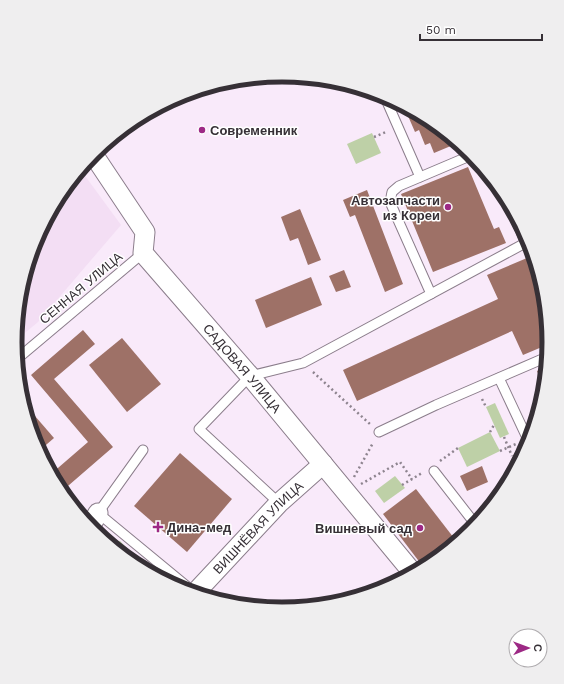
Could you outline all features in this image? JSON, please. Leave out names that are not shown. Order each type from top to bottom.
[{"type":"street","points":[[97,159],[146,232],[143,253]]},
{"type":"street","name":"САДОВАЯ УЛИЦА","points":[[143,253],[250,376],[409,568]]},
{"type":"street","name":"ВИШНЁВАЯ УЛИЦА","points":[[199,588],[279,503],[323,464]]},
{"type":"lane","points":[[388,105],[420,178]]},
{"type":"lane","points":[[431,294],[390,202],[392,192],[399,186],[466,158]]},
{"type":"lane","points":[[279,503],[199,429],[250,376],[303,363],[523,245]]},
{"type":"lane","name":"СЕННАЯ УЛИЦА","points":[[23,354],[143,253]]},
{"type":"lane","points":[[379,432],[541,360]]},
{"type":"lane","points":[[499,378],[525,434]]},
{"type":"lane","points":[[143,450],[94,520],[175,578]]},
{"type":"lane","points":[[433,469],[472,519]]},
{"type":"path","points":[[303,363],[379,432],[346,493]]},
{"type":"path","points":[[490,432],[494,425]]},
{"type":"path","points":[[504,437],[512,456]]},
{"type":"path","points":[[500,451],[521,442]]},
{"type":"path","points":[[402,485],[433,469],[458,448]]},
{"type":"path","points":[[346,493],[400,462],[412,479]]},
{"type":"shaded area","points":[[84,175],[121,225],[38,322],[22,335],[24,308],[27,291],[36,258],[57,212]]},
{"type":"green space","points":[[372,133],[381,153],[356,164],[347,144]]},
{"type":"green space","points":[[495,403],[509,434],[500,438],[486,407]]},
{"type":"green space","points":[[490,432],[500,451],[467,467],[458,448]]},
{"type":"green space","points":[[395,476],[405,488],[384,503],[375,491]]},
{"type":"green space","points":[[115,541],[120,541],[133,554]]},
{"type":"building","points":[[407,115],[426,126],[451,146],[434,153],[430,143],[425,145],[419,130],[415,132]]},
{"type":"building","points":[[468,167],[494,229],[499,227],[506,243],[433,272],[401,194]]},
{"type":"building","points":[[367,190],[403,284],[385,292],[355,215],[350,217],[343,200]]},
{"type":"building","points":[[300,209],[321,260],[308,265],[298,238],[290,241],[281,217]]},
{"type":"building","points":[[527,258],[533,275],[540,308],[542,347],[523,355],[512,331],[357,401],[343,370],[498,299],[487,275]]},
{"type":"building","points":[[344,270],[351,287],[336,292],[329,276]]},
{"type":"building","points":[[311,277],[322,305],[266,328],[255,300]]},
{"type":"building","points":[[83,330],[95,344],[54,379],[113,447],[67,487],[56,470],[88,442],[31,375]]},
{"type":"building","points":[[122,338],[161,384],[127,412],[89,365]]},
{"type":"building","points":[[540,370],[540,378],[537,371]]},
{"type":"building","points":[[32,413],[54,438],[44,446]]},
{"type":"building","points":[[180,453],[232,499],[187,552],[134,506]]},
{"type":"building","points":[[482,466],[488,482],[467,491],[460,476]]},
{"type":"building","name":"Вишневый сад","points":[[416,489],[453,537],[420,562],[383,514]]},
{"type":"place","name":"Современник","points":[[202,130]]},
{"type":"place","name":"Автозапчасти из Кореи","points":[[448,207]]},
{"type":"place","name":"Дина-мед","points":[[158,527]]},
{"type":"place","name":"Вишневый сад","points":[[420,528]]}]
